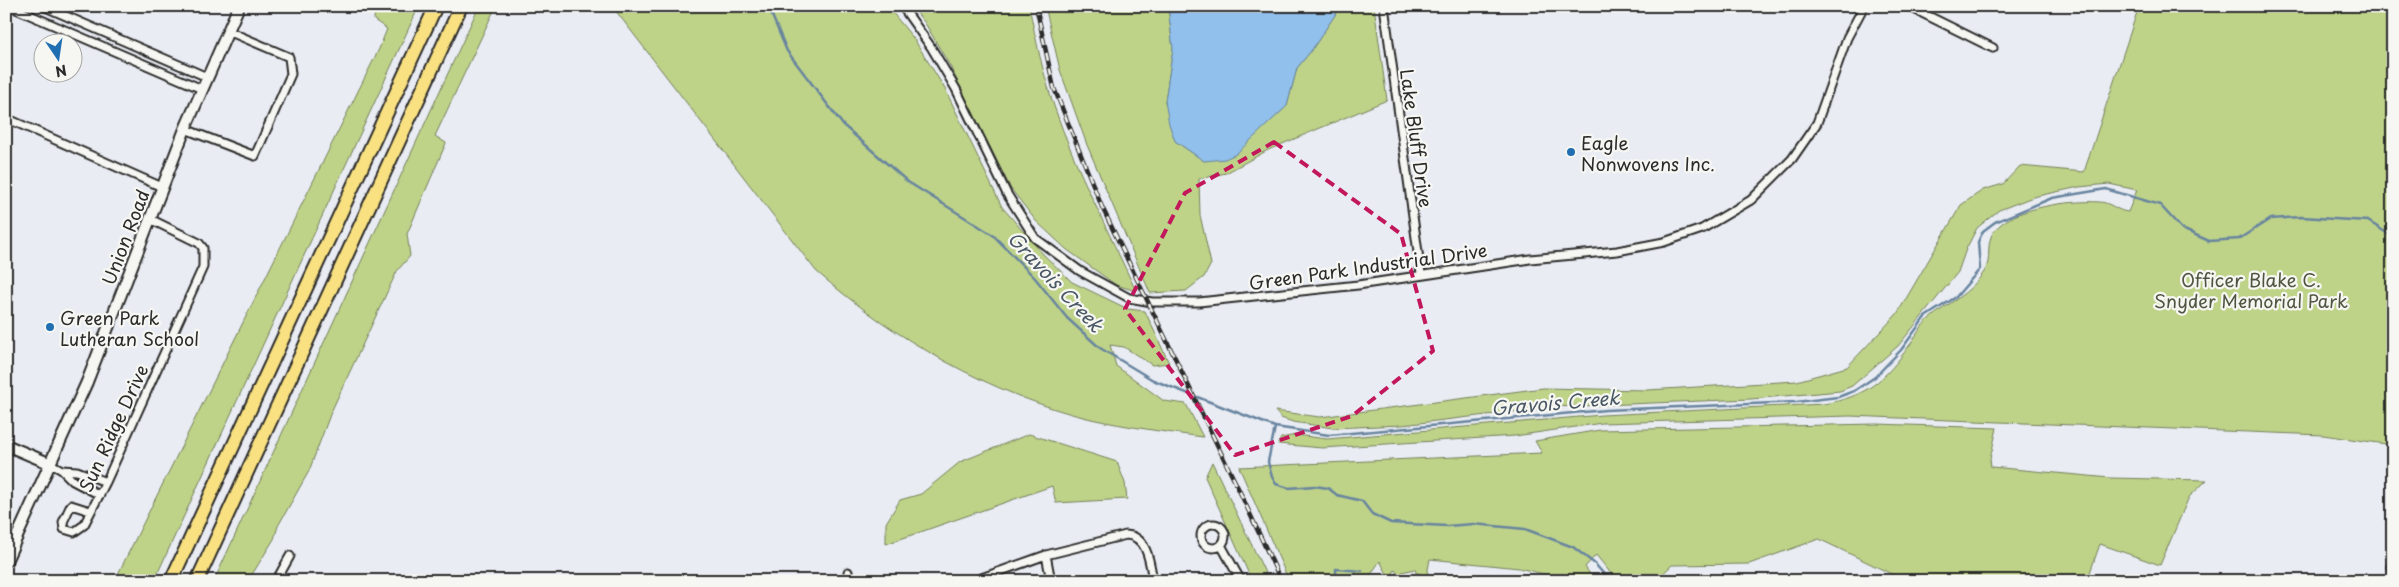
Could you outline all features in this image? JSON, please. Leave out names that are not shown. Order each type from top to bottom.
[{"type":"highway","points":[[171,581],[436,6]]},
{"type":"highway","points":[[197,581],[462,6]]},
{"type":"main road","name":"Union Road","points":[[6,561],[87,382],[185,129],[239,6]]},
{"type":"main road","points":[[6,445],[51,464]]},
{"type":"street","points":[[10,6],[202,89]]},
{"type":"street","points":[[43,6],[207,77]]},
{"type":"street","name":"Green Park Industrial Drive","points":[[902,6],[931,47],[956,89],[1007,194],[1035,238],[1080,271],[1128,298],[1152,302],[1199,302],[1358,285],[1421,274],[1640,247],[1702,229],[1751,200],[1792,159],[1817,124],[1847,38],[1864,6]]},
{"type":"street","name":"Lake Bluff Drive","points":[[1384,6],[1421,274]]},
{"type":"street","points":[[1908,6],[1993,48]]},
{"type":"street","points":[[185,129],[254,156],[291,74],[289,57],[228,31]]},
{"type":"street","points":[[6,118],[162,187]]},
{"type":"street","name":"Sun Ridge Drive","points":[[90,511],[100,495],[203,268],[202,248],[199,243],[150,219]]},
{"type":"street","points":[[51,464],[62,470],[73,481],[100,495]]},
{"type":"street","points":[[62,470],[77,470],[106,482]]},
{"type":"street","points":[[974,581],[1046,555],[1131,535],[1146,546],[1153,581]]},
{"type":"street","points":[[1221,545],[1240,581]]},
{"type":"street","points":[[1046,555],[1051,581]]},
{"type":"street","points":[[276,581],[290,556]]},
{"type":"street","points":[[2393,560],[2391,567],[2393,572]]},
{"type":"street","points":[[848,572],[850,581]]},
{"type":"highlighted area","points":[[1274,142],[1401,234],[1433,351],[1352,416],[1235,455],[1125,309],[1185,193]]},
{"type":"green space","points":[[375,6],[419,6],[154,581],[100,581],[117,576],[379,49],[387,29],[374,20]]},
{"type":"green space","points":[[479,6],[496,6],[435,136],[446,143],[407,234],[410,256],[397,271],[331,412],[309,471],[278,526],[274,539],[248,581],[214,581]]},
{"type":"green space","points":[[612,6],[887,6],[914,39],[945,89],[1002,207],[1043,254],[1072,282],[1128,309],[1145,311],[1169,363],[1152,365],[1124,347],[1110,345],[1116,366],[1164,401],[1186,404],[1203,437],[1133,427],[1091,419],[1054,409],[1017,395],[945,361],[877,319],[816,271]]},
{"type":"green space","points":[[911,6],[1029,6],[1046,82],[1063,130],[1082,177],[1136,291],[1116,285],[1066,249],[1036,221],[1011,189],[951,68],[925,23]]},
{"type":"green space","points":[[1045,6],[1168,6],[1173,49],[1165,101],[1175,141],[1204,161],[1250,140],[1287,106],[1297,68],[1311,51],[1341,6],[1374,6],[1387,100],[1268,150],[1226,173],[1199,179],[1200,215],[1211,264],[1204,277],[1186,291],[1150,293],[1087,145],[1060,70]]},
{"type":"green space","name":"Officer Blake C. Snyder Memorial Park","points":[[2139,6],[2393,6],[2393,445],[2323,435],[1850,416],[1602,423],[1515,436],[1322,448],[1278,444],[1281,438],[1296,435],[1327,439],[1602,415],[1824,404],[1839,401],[1863,391],[1882,378],[1891,369],[1926,322],[1978,280],[1987,267],[1992,235],[2004,222],[2029,211],[2074,202],[2103,202],[2128,212],[2137,190],[2109,184],[2079,187],[2033,197],[1999,210],[1977,228],[1966,249],[1958,272],[1898,346],[1852,386],[1840,391],[1751,399],[1554,407],[1402,425],[1333,428],[1293,422],[1281,418],[1275,411],[1320,417],[1543,388],[1648,390],[1797,381],[1847,367],[1897,314],[1961,205],[1983,190],[2003,184],[2020,166],[2084,172]]},
{"type":"green space","points":[[1876,424],[1997,428],[1990,459],[1991,467],[2110,478],[2207,480],[2189,497],[2160,565],[2100,544],[2087,581],[1902,581],[1902,579],[1819,539],[1749,564],[1672,565],[1655,581],[1617,581],[1596,555],[1585,567],[1595,581],[1572,581],[1519,568],[1430,559],[1427,575],[1436,581],[1421,581],[1419,573],[1416,573],[1415,569],[1402,572],[1400,576],[1395,570],[1393,573],[1395,578],[1401,581],[1391,581],[1380,561],[1366,581],[1289,581],[1239,467],[1542,453],[1535,441],[1600,430]]},
{"type":"green space","points":[[1029,434],[1117,462],[1125,483],[1127,499],[1056,503],[1052,486],[886,544],[886,523],[900,500],[921,494],[960,462]]},
{"type":"green space","points":[[1212,462],[1269,581],[1252,581],[1205,477]]},
{"type":"water","points":[[1168,6],[1341,6],[1311,51],[1297,68],[1287,106],[1236,154],[1225,159],[1204,161],[1175,141],[1169,124],[1165,101],[1173,49]]},
{"type":"waterway","name":"Gravois Creek","points":[[768,6],[787,51],[843,125],[908,182],[993,235],[1035,278],[1067,318],[1100,348],[1153,380],[1275,427],[1329,435],[1606,410],[1796,402],[1838,397],[1854,391],[1875,377],[1901,350],[1925,317],[1956,297],[1980,269],[1978,242],[1983,231],[1995,222],[2052,198],[2106,189],[2160,205],[2182,229],[2209,241],[2239,239],[2270,219],[2301,217],[2368,221],[2393,237]]},
{"type":"waterway","points":[[1275,427],[1268,462],[1276,484],[1289,488],[1314,486],[1328,488],[1337,495],[1362,501],[1372,514],[1391,523],[1447,526],[1473,524],[1525,529],[1573,547],[1595,564],[1610,581]]},
{"type":"waterway","points":[[1336,581],[1336,569],[1362,571]]},
{"type":"railway","points":[[1036,6],[1054,88],[1102,207],[1281,581]]},
{"type":"place","name":"Eagle Nonwovens Inc.","points":[[1571,152]]},
{"type":"place","name":"Green Park Lutheran School","points":[[50,327]]}]
